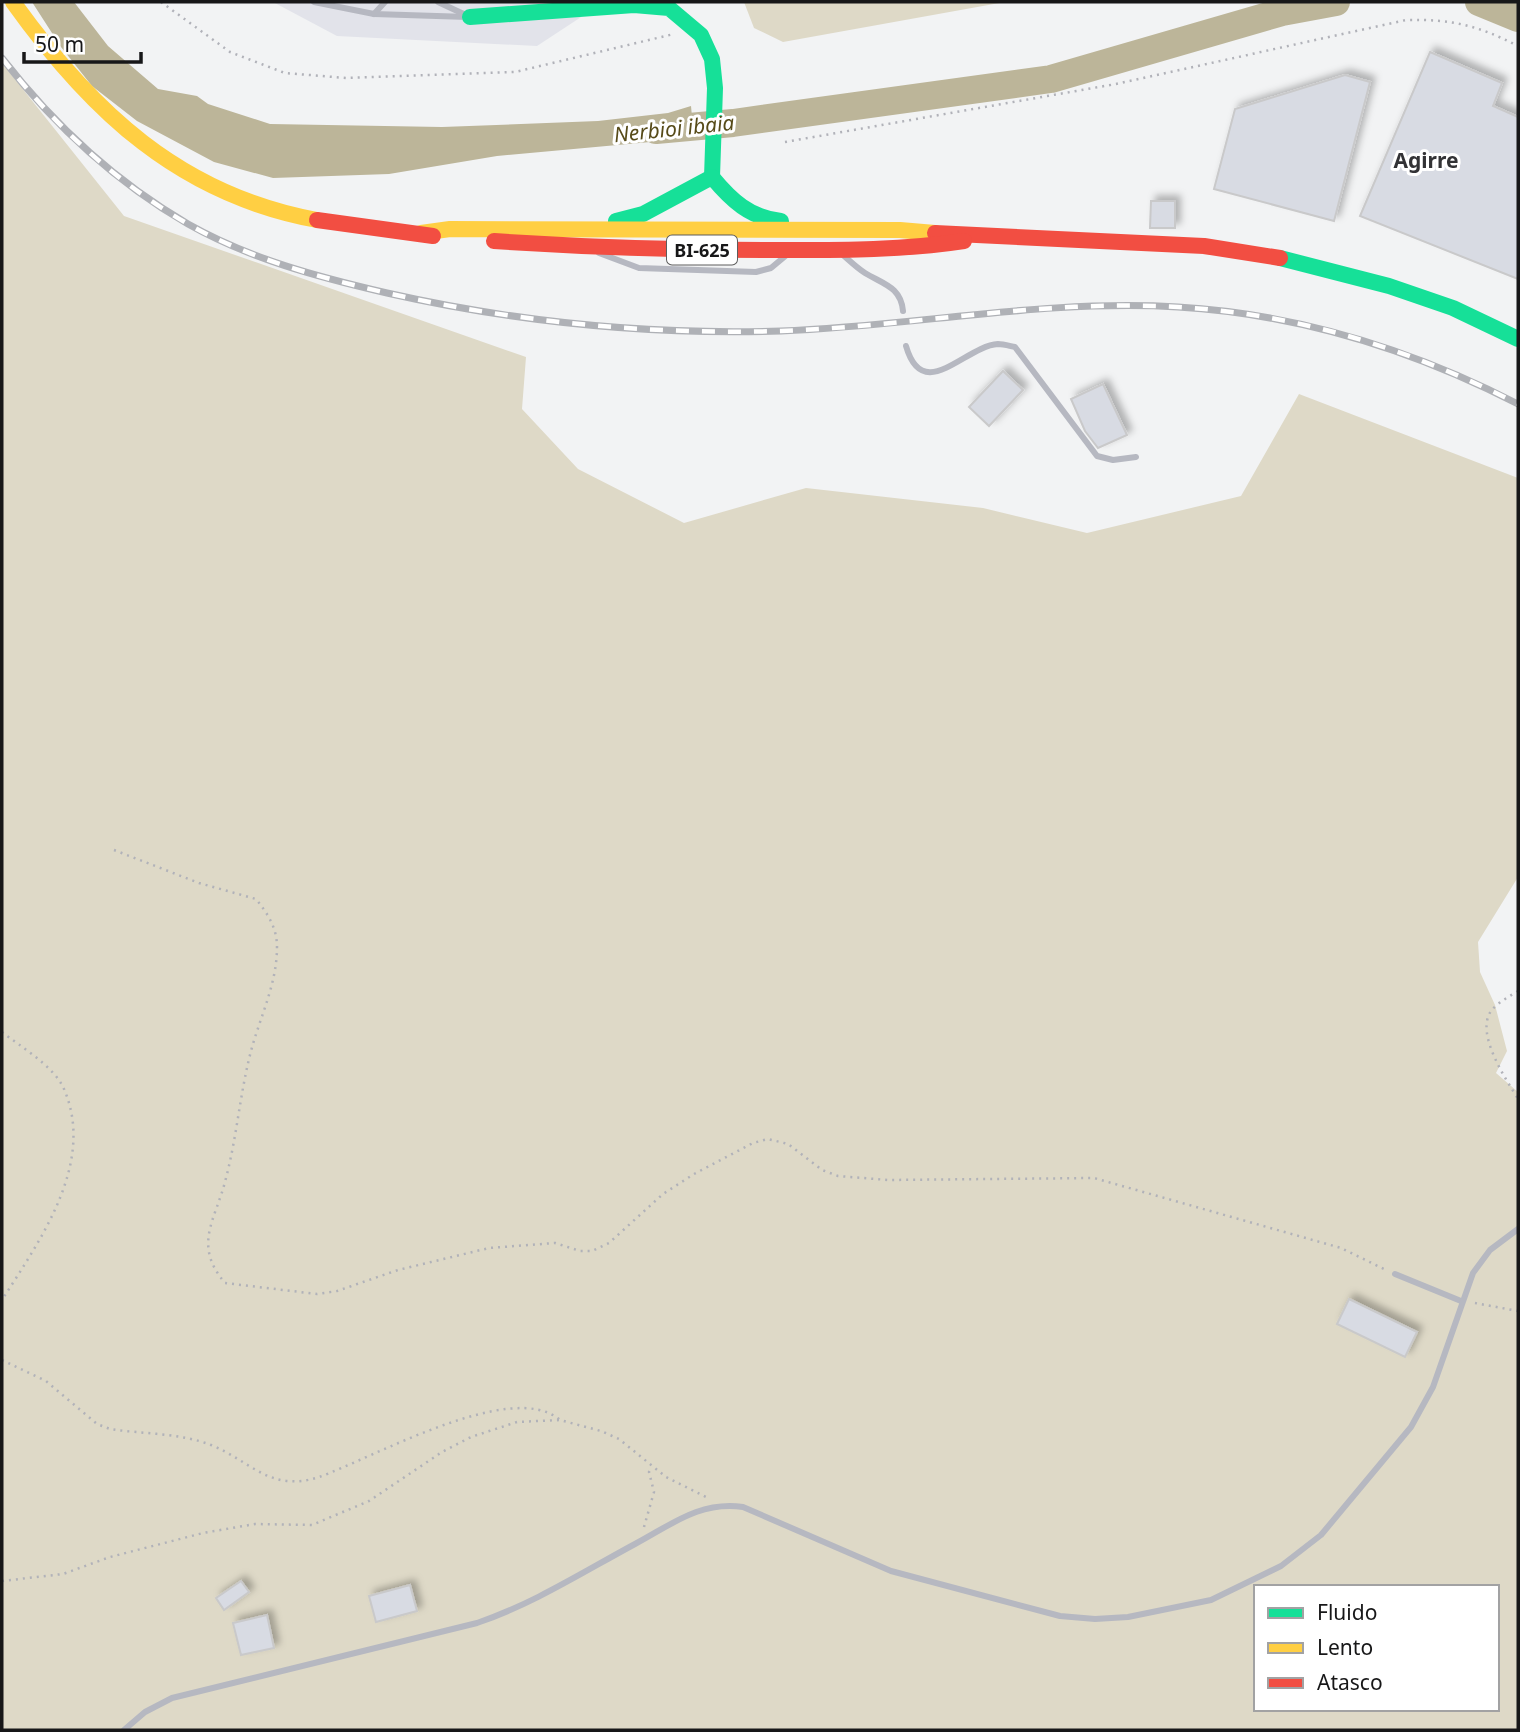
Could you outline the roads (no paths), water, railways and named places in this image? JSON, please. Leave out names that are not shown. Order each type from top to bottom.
[{"type":"main road","name":"BI-625","points":[[13,2],[73,83],[98,109],[146,149],[184,173],[276,211],[356,226],[440,237],[558,246],[792,250],[941,245],[982,238],[1204,246],[1268,255],[1376,283],[1441,304],[1518,339]]},
{"type":"main road","points":[[470,17],[654,5],[669,8],[701,35],[712,59],[715,88],[712,177],[737,206],[757,218],[776,222],[875,222],[900,230]]},
{"type":"main road","points":[[488,229],[510,222],[619,221],[640,217],[695,182],[712,177]]},
{"type":"main road","points":[[686,190],[683,207],[705,232],[742,242],[806,242],[831,249]]},
{"type":"main road","points":[[558,246],[585,240],[678,241],[705,232],[725,211],[724,192]]},
{"type":"main road","points":[[421,233],[488,229],[705,232],[900,230],[982,238]]},
{"type":"lane","points":[[314,2],[374,14],[470,17]]},
{"type":"lane","points":[[374,14],[385,2]]},
{"type":"lane","points":[[438,2],[470,17]]},
{"type":"lane","points":[[831,249],[864,272],[891,286],[902,298],[903,311]]},
{"type":"lane","points":[[906,346],[911,363],[920,371],[940,371],[998,344],[1015,347],[1097,456],[1113,460],[1136,457]]},
{"type":"lane","points":[[124,1730],[145,1712],[172,1698],[477,1623],[515,1610],[685,1515],[715,1505],[743,1507],[891,1570],[1060,1616],[1111,1619],[1193,1605],[1268,1573],[1321,1535],[1424,1408],[1461,1301],[1484,1256],[1518,1228]]},
{"type":"lane","points":[[1395,1274],[1461,1301]]},
{"type":"water","points":[[32,2],[74,2],[108,46],[158,89],[197,96],[208,104],[270,124],[442,127],[598,121],[668,113],[691,106],[694,138],[497,156],[389,174],[273,178],[214,162],[137,121],[92,86],[61,47]]},
{"type":"waterway","name":"Nerbioi ibaia","points":[[656,130],[733,123],[1051,79],[1282,12],[1336,2]]},
{"type":"waterway","name":"Nerbioi ibaia","points":[[1479,2],[1518,18]]},
{"type":"railway","points":[[2,58],[64,129],[87,150],[135,189],[188,224],[285,266],[387,293],[534,319],[682,331],[831,328],[1079,307],[1178,307],[1223,311],[1311,326],[1395,351],[1478,384],[1518,404]]},
{"type":"district","name":"Agirre","points":[[1426,160]]}]
